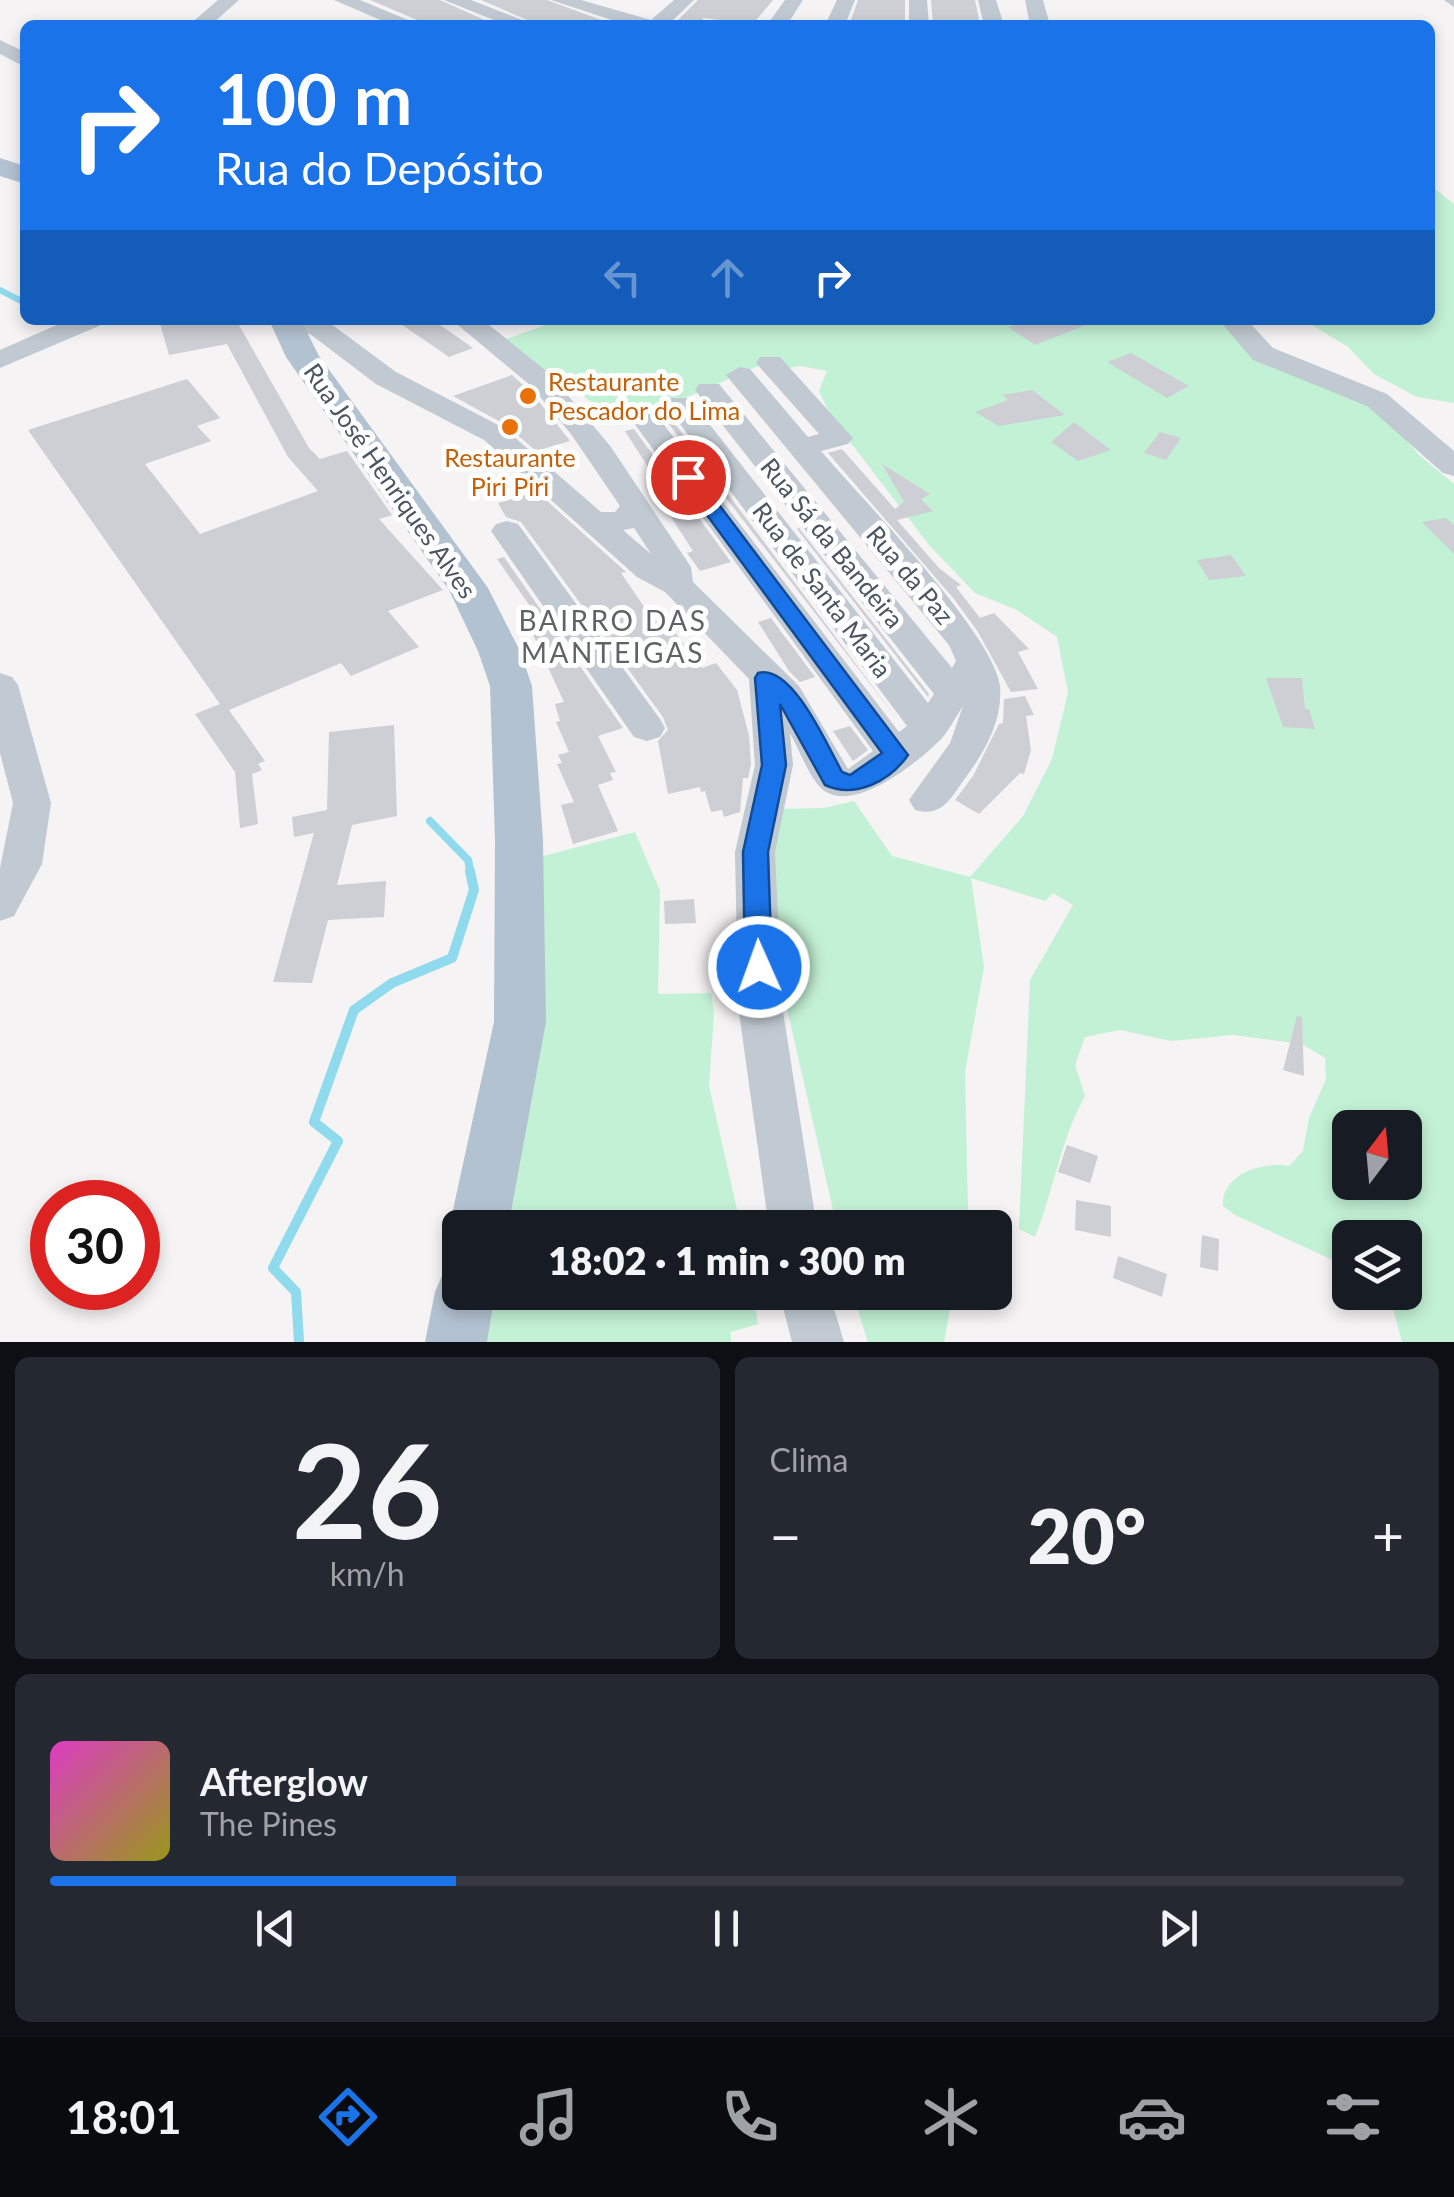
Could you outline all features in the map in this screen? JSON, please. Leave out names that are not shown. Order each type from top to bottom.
[{"type":"main road","name":"Rua José Henriques Alves","points":[[287,325],[303,357],[468,588],[499,651],[511,686],[516,760],[520,1022],[482,1210]]},
{"type":"main road","points":[[456,1342],[462,1310]]},
{"type":"street","points":[[205,20],[230,0]]},
{"type":"street","points":[[343,0],[397,20]]},
{"type":"street","points":[[452,0],[510,20]]},
{"type":"street","points":[[663,20],[685,0]]},
{"type":"street","points":[[565,1],[631,20]]},
{"type":"street","points":[[0,360],[79,325]]},
{"type":"street","points":[[307,325],[318,327],[386,378],[494,434],[591,522],[649,570],[676,585],[786,695],[834,778],[846,784],[857,782],[928,729],[955,696],[974,663]]},
{"type":"street","points":[[471,325],[554,391],[585,427],[675,567],[676,585]]},
{"type":"street","points":[[1237,325],[1263,354],[1377,400],[1454,467]]},
{"type":"street","name":"Rua da Paz","points":[[755,369],[802,447],[965,642],[974,663],[982,685],[979,716],[965,754],[928,800]]},
{"type":"street","name":"Rua Sá da Bandeira","points":[[709,390],[955,696]]},
{"type":"street","name":"Rua de Santa Maria","points":[[679,404],[928,729]]},
{"type":"street","points":[[645,419],[896,755]]},
{"type":"street","points":[[591,522],[623,521],[636,507]]},
{"type":"street","points":[[507,531],[647,728]]},
{"type":"street","points":[[766,678],[774,765],[756,852],[760,1005],[790,1210]]},
{"type":"street","points":[[0,686],[32,803],[22,864],[0,905]]},
{"type":"street","points":[[809,1310],[818,1342]]},
{"type":"green space","points":[[1435,189],[1454,204],[1454,403],[1417,397],[1374,374],[1348,347],[1312,325],[1435,325]]},
{"type":"green space","points":[[545,325],[1228,325],[1382,410],[1419,455],[1454,484],[1454,1342],[1402,1342],[1393,1310],[1422,1310],[1422,1220],[1332,1220],[1332,1260],[1223,1206],[1224,1195],[1236,1178],[1256,1168],[1289,1166],[1303,1151],[1309,1118],[1326,1079],[1325,1058],[1302,1044],[1233,1035],[1171,1041],[1120,1030],[1085,1037],[1075,1065],[1085,1096],[1069,1130],[1035,1237],[1019,1229],[1030,980],[1073,905],[1053,893],[1045,901],[971,878],[984,967],[965,1072],[968,1210],[833,1210],[783,991],[769,830],[775,809],[824,808],[854,801],[892,856],[970,877],[1023,816],[1052,759],[1068,692],[1057,637],[1017,610],[975,593],[930,546],[831,417],[819,391],[827,371],[800,366],[782,369],[774,359],[621,426],[569,384],[557,386],[501,341]]},
{"type":"green space","points":[[635,832],[660,891],[658,994],[711,993],[714,1013],[709,1086],[737,1210],[499,1210],[532,859]]},
{"type":"green space","points":[[482,1310],[756,1310],[758,1324],[731,1332],[731,1342],[476,1342]]},
{"type":"green space","points":[[858,1310],[950,1310],[944,1342],[868,1342]]},
{"type":"building","points":[[370,0],[440,0],[485,20],[417,20]]},
{"type":"building","points":[[481,0],[547,0],[601,20],[527,20]]},
{"type":"building","points":[[698,0],[773,0],[756,20],[678,20]]},
{"type":"building","points":[[858,0],[905,0],[905,20],[851,20]]},
{"type":"building","points":[[931,0],[975,0],[979,20],[933,20]]},
{"type":"building","points":[[160,325],[239,325],[309,448],[320,459],[347,451],[392,515],[379,519],[443,590],[388,611],[419,647],[351,676],[341,663],[229,710],[265,761],[258,764],[262,770],[252,774],[258,824],[240,828],[235,772],[195,714],[220,704],[28,430],[187,379],[220,418],[197,426],[211,441],[145,464],[200,534],[318,491],[288,457],[227,344],[169,355]]},
{"type":"building","points":[[402,325],[440,325],[473,348],[449,357]]},
{"type":"building","points":[[1016,325],[1086,325],[1035,345],[1008,327]]},
{"type":"building","points":[[1131,353],[1189,386],[1167,398],[1107,362]]},
{"type":"building","points":[[512,375],[533,394],[570,441],[536,451],[506,425],[453,396]]},
{"type":"building","points":[[1032,390],[1065,415],[999,426],[975,412],[1008,400],[1002,395]]},
{"type":"building","points":[[673,421],[898,720],[667,422]]},
{"type":"building","points":[[1074,422],[1111,450],[1078,461],[1051,442]]},
{"type":"building","points":[[634,429],[731,562],[700,571],[687,553],[693,551],[662,503],[670,501],[625,431]]},
{"type":"building","points":[[1160,432],[1181,438],[1166,460],[1144,453]]},
{"type":"building","points":[[842,449],[895,509],[904,502],[882,464],[930,494],[921,499],[933,511],[897,520],[939,568],[961,585],[956,587],[980,618],[994,613],[1029,649],[1018,652],[1038,689],[1011,692],[978,632],[954,599],[828,453]]},
{"type":"building","points":[[537,492],[626,572],[621,573],[649,614],[660,625],[668,623],[702,668],[716,663],[737,690],[749,735],[751,765],[748,778],[743,778],[740,812],[724,817],[722,810],[711,812],[700,787],[668,794],[658,741],[668,730],[663,717],[521,522],[506,517],[498,503]]},
{"type":"building","points":[[1446,518],[1454,525],[1454,554],[1422,522]]},
{"type":"building","points":[[797,529],[929,694],[928,697]]},
{"type":"building","points":[[1231,555],[1246,576],[1209,580],[1197,560]]},
{"type":"building","points":[[504,557],[623,728],[598,736],[616,772],[610,773],[613,780],[598,785],[618,831],[573,844],[561,805],[574,802],[557,764],[562,763],[558,755],[569,752],[556,722],[560,721],[555,704],[564,702],[529,626],[542,623],[497,559]]},
{"type":"building","points":[[771,618],[815,677],[800,682],[789,671],[758,622]]},
{"type":"building","points":[[1266,678],[1302,678],[1305,709],[1309,709],[1315,729],[1283,727]]},
{"type":"building","points":[[1025,696],[1034,715],[1026,716],[1031,750],[1024,774],[1020,773],[979,814],[955,800],[1003,723],[1004,699]]},
{"type":"building","points":[[394,725],[397,816],[352,825],[337,885],[386,881],[384,917],[328,920],[312,983],[273,982],[314,833],[294,837],[292,817],[327,810],[329,732]]},
{"type":"building","points":[[850,726],[868,750],[853,761],[833,731]]},
{"type":"building","points":[[694,899],[696,923],[665,924],[664,901]]},
{"type":"building","points":[[1297,1016],[1302,1017],[1304,1076],[1283,1070]]},
{"type":"building","points":[[1067,1145],[1098,1156],[1090,1183],[1058,1172]]},
{"type":"building","points":[[1076,1200],[1111,1206],[1111,1237],[1075,1230]]},
{"type":"building","points":[[1202,1235],[1219,1239],[1218,1271],[1200,1267]]},
{"type":"building","points":[[1118,1256],[1167,1274],[1162,1297],[1113,1278]]},
{"type":"waterway","points":[[0,290],[20,300]]},
{"type":"waterway","points":[[430,821],[468,860],[471,873]]},
{"type":"waterway","points":[[299,1342],[296,1292],[273,1268],[338,1141],[314,1122],[354,1010],[392,983],[452,958],[474,890],[470,871]]},
{"type":"place","name":"Restaurante Pescador do Lima","points":[[528,396]]},
{"type":"place","name":"Restaurante Piri Piri","points":[[510,427]]},
{"type":"district","name":"BAIRRO DAS MANTEIGAS","points":[[613,637]]},
{"type":"route","points":[[688,477],[896,755],[857,782],[846,784],[834,778],[786,695],[766,678],[774,765],[756,852],[759,967]]}]
